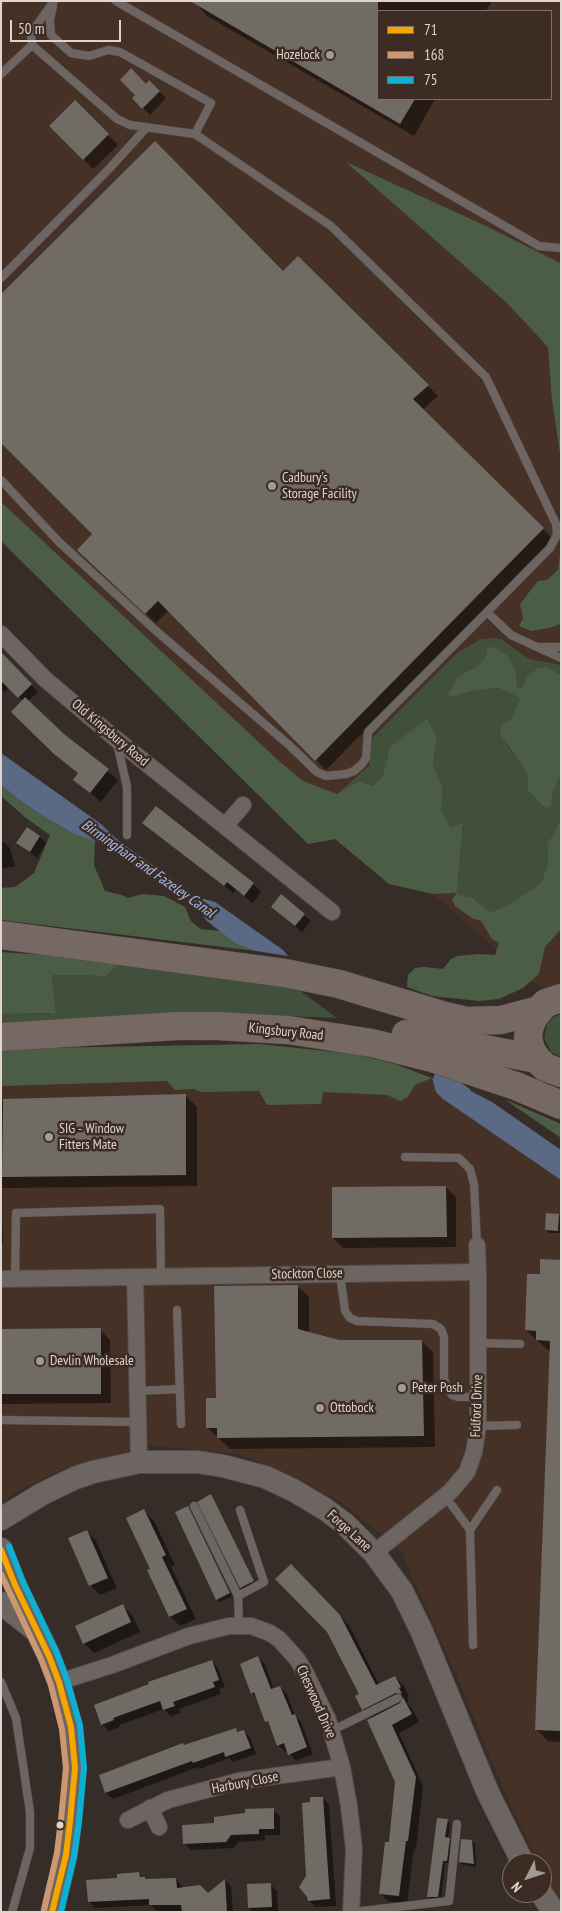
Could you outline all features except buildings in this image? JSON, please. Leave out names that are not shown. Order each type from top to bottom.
[{"type":"highway","points":[[1,935],[285,973],[338,984],[438,1014],[467,1020],[501,1020],[554,999]]},
{"type":"highway","points":[[554,999],[532,1018],[528,1040],[537,1060],[544,1067],[561,1073]]},
{"type":"highway","points":[[288,1030],[318,1025],[350,1026],[408,1034],[537,1060]]},
{"type":"highway","name":"Kingsbury Road","points":[[1,1037],[177,1026],[288,1030],[372,1043],[432,1058],[516,1086],[561,1105]]},
{"type":"street","name":"Old Kingsbury Road","points":[[1,634],[45,679],[116,739],[332,912]]},
{"type":"street","points":[[225,826],[243,805]]},
{"type":"street","name":"Fulford Drive","points":[[374,1553],[445,1496],[467,1472],[474,1452],[478,1426],[478,1272],[476,1245]]},
{"type":"street","name":"Stockton Close","points":[[8,1279],[478,1272]]},
{"type":"street","points":[[135,1277],[139,1462]]},
{"type":"street","name":"Forge Lane","points":[[1,1519],[48,1491],[75,1478],[139,1462],[198,1462],[223,1466],[265,1477],[294,1490],[325,1509],[345,1524],[374,1553],[394,1579],[410,1605],[488,1793],[518,1853]]},
{"type":"street","points":[[1,1549],[49,1656],[59,1682],[71,1727],[75,1768],[66,1855],[52,1912]]},
{"type":"street","points":[[1,1603],[37,1632]]},
{"type":"street","name":"Cheswood Drive","points":[[59,1682],[112,1665],[189,1636],[229,1626],[251,1626],[279,1638],[305,1672],[331,1730],[342,1767],[354,1849],[352,1912]]},
{"type":"street","name":"Harbury Close","points":[[128,1820],[168,1800],[239,1781],[342,1767]]},
{"type":"street","points":[[150,1808],[159,1827]]},
{"type":"lane","points":[[1,480],[59,542],[155,630],[289,745],[317,772],[326,776],[346,774],[354,771],[362,764],[366,758],[368,732],[550,548],[557,535],[556,524],[486,377],[331,226],[195,134],[130,125],[117,119],[32,45],[31,33],[54,1]]},
{"type":"lane","points":[[54,1],[50,20],[51,35],[71,52],[89,56],[108,50],[120,52],[211,103],[195,134]]},
{"type":"lane","points":[[116,1],[539,246],[561,248]]},
{"type":"lane","points":[[1,74],[32,45]]},
{"type":"lane","points":[[1,278],[147,127]]},
{"type":"lane","points":[[487,612],[511,635],[561,658]]},
{"type":"lane","points":[[534,647],[561,647]]},
{"type":"lane","points":[[116,739],[127,787],[127,835]]},
{"type":"lane","points":[[405,1157],[459,1158],[470,1169],[474,1184],[476,1245]]},
{"type":"lane","points":[[8,1279],[16,1213],[160,1209],[161,1276]]},
{"type":"lane","points":[[340,1274],[345,1311],[350,1318],[357,1321],[433,1324],[442,1329],[444,1336],[444,1379],[448,1388],[452,1395],[458,1398],[478,1397]]},
{"type":"lane","points":[[177,1310],[182,1424]]},
{"type":"lane","points":[[478,1343],[520,1344]]},
{"type":"lane","points":[[137,1392],[180,1389]]},
{"type":"lane","points":[[1,1420],[138,1422]]},
{"type":"lane","points":[[478,1426],[517,1425]]},
{"type":"lane","points":[[470,1530],[497,1490]]},
{"type":"lane","points":[[445,1496],[470,1530],[473,1645]]},
{"type":"lane","points":[[194,1506],[238,1596],[239,1626]]},
{"type":"lane","points":[[238,1596],[264,1582],[240,1510]]},
{"type":"lane","points":[[1,1682],[16,1718],[30,1812],[30,1848],[12,1912]]},
{"type":"lane","points":[[331,1730],[398,1698]]},
{"type":"lane","points":[[352,1912],[449,1901],[457,1824]]},
{"type":"shaded area","points":[[1,1],[561,1],[561,996],[537,985],[433,894],[389,884],[335,839],[308,844],[1,541]]},
{"type":"shaded area","points":[[291,1065],[432,1078],[436,1092],[561,1180],[561,1902],[552,1891],[552,1853],[533,1853],[503,1788],[458,1679],[401,1551],[342,1503],[296,1477],[239,1454],[147,1445],[63,1469],[15,1493],[1,1503],[1,1079]]},
{"type":"green space","points":[[346,162],[484,225],[560,263],[561,460],[552,400],[548,347],[507,303]]},
{"type":"green space","points":[[1,502],[279,761],[303,781],[337,794],[359,781],[372,786],[383,776],[390,747],[427,719],[437,738],[433,764],[443,787],[441,809],[450,827],[463,823],[457,893],[433,894],[389,884],[335,839],[308,844],[1,541]]},
{"type":"green space","points":[[561,546],[561,624],[531,631],[519,626],[523,619],[520,604],[538,581],[547,580],[558,570]]},
{"type":"green space","points":[[481,639],[501,639],[529,659],[561,665],[561,675],[546,667],[526,678],[523,687],[517,688],[516,671],[487,648],[487,654],[479,665],[457,677],[452,688],[446,694],[454,696],[472,691],[499,688],[521,698],[511,719],[501,726],[507,745],[522,765],[528,778],[528,785],[551,806],[553,793],[561,772],[561,820],[548,843],[548,862],[542,881],[522,898],[490,912],[470,896],[464,897],[457,893],[463,823],[450,827],[440,809],[443,787],[433,764],[437,738],[383,776],[372,786],[359,781],[337,794],[369,766],[372,739],[377,733],[457,653]]},
{"type":"green space","points":[[494,647],[507,655],[516,671],[517,688],[523,687],[526,678],[538,668],[546,667],[561,675],[561,772],[553,793],[551,806],[545,808],[528,790],[528,778],[522,765],[500,734],[501,726],[511,719],[520,698],[499,688],[472,691],[454,696],[446,695],[457,677],[479,665],[487,654],[487,648]]},
{"type":"green space","points":[[1,785],[41,815],[74,834],[95,839],[94,865],[105,891],[128,898],[142,894],[164,896],[185,907],[191,921],[200,929],[220,931],[236,944],[256,951],[1,920],[1,888],[15,887],[34,873],[50,835],[26,818],[1,796]]},
{"type":"green space","points":[[561,820],[561,929],[545,947],[539,974],[523,988],[499,999],[479,1001],[432,996],[407,987],[408,975],[415,968],[443,969],[451,959],[457,956],[495,955],[499,943],[492,939],[481,921],[472,918],[455,906],[452,899],[457,893],[464,897],[470,896],[490,912],[505,907],[533,889],[542,881],[548,863],[548,843]]},
{"type":"green space","points":[[1,952],[124,960],[106,976],[52,975],[56,1013],[1,1014]]},
{"type":"green space","points":[[124,960],[292,985],[337,1018],[206,1013],[1,1025],[1,1014],[56,1013],[52,975],[106,976]]},
{"type":"green space","points":[[561,1014],[561,1057],[551,1052],[544,1038],[547,1024],[552,1018]]},
{"type":"green space","points":[[259,1044],[355,1054],[395,1064],[432,1078],[415,1085],[408,1097],[400,1101],[387,1095],[323,1092],[321,1104],[267,1105],[259,1091],[201,1092],[194,1089],[175,1090],[167,1081],[1,1086],[1,1051],[42,1048]]},
{"type":"green space","points":[[504,1099],[561,1124],[561,1138]]},
{"type":"water","points":[[1,753],[101,824],[119,841],[197,897],[215,902],[283,950],[288,956],[256,951],[236,944],[207,921],[192,903],[114,847],[74,834],[41,815],[1,785]]},
{"type":"water","points":[[432,1078],[465,1088],[492,1102],[561,1150],[561,1180],[443,1099],[436,1092]]},
{"type":"waterway","name":"Birmingham and Fazeley Canal","points":[[441,1078],[464,1094]]},
{"type":"transit line","name":"75","points":[[9,1546],[23,1582],[57,1653],[80,1725],[84,1768],[79,1822],[74,1857],[61,1912]]},
{"type":"transit line","name":"71","points":[[1,1550],[15,1585],[49,1656],[59,1682],[71,1727],[75,1768],[70,1821],[66,1855],[52,1912]]},
{"type":"transit line","name":"168","points":[[1,1574],[41,1659],[51,1685],[62,1729],[66,1768],[61,1820],[57,1853],[44,1910]]},
{"type":"place","name":"Hozelock","points":[[330,55]]},
{"type":"place","name":"Cadbury's Storage Facility","points":[[272,486]]},
{"type":"place","name":"SIG - Window Fitters Mate","points":[[49,1137]]},
{"type":"place","name":"Devlin Wholesale","points":[[40,1361]]},
{"type":"place","name":"Peter Posh","points":[[402,1388]]},
{"type":"place","name":"Ottobock","points":[[320,1408]]}]
